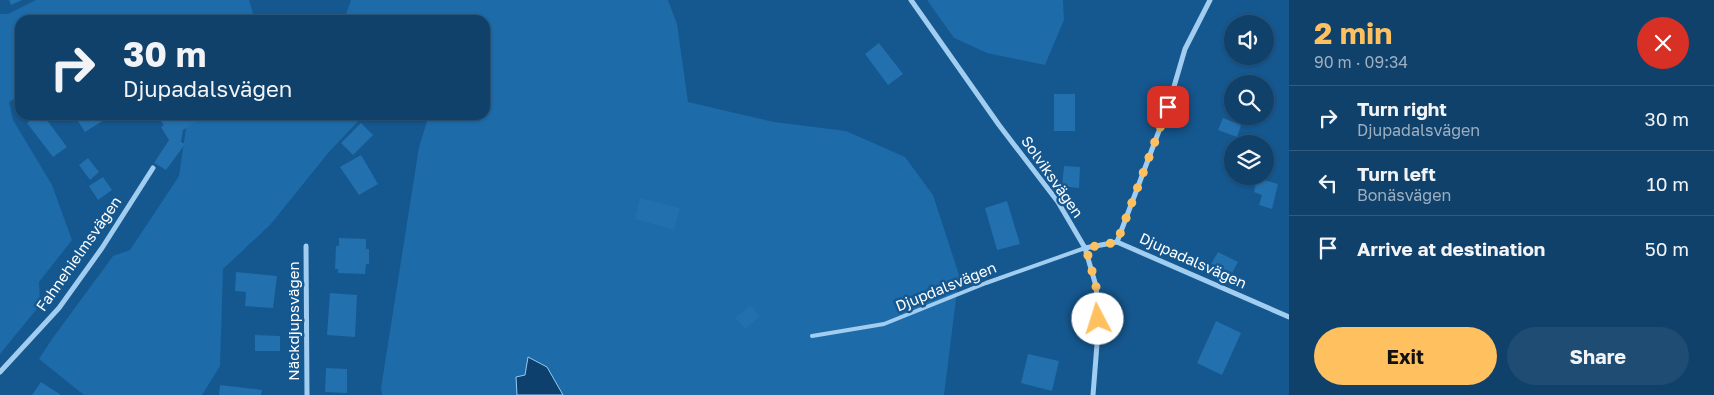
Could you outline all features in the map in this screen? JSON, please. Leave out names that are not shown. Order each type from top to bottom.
[{"type":"street","name":"Solviksvägen","points":[[912,0],[1000,125],[1058,202],[1086,248],[1096,286],[1098,319],[1093,395]]},
{"type":"street","points":[[1117,242],[1168,107],[1185,49],[1210,0]]},
{"type":"street","name":"Fahnehielmsvägen","points":[[0,372],[59,308],[102,248],[153,168]]},
{"type":"street","name":"Djupadalsvägen","points":[[1086,248],[1117,242],[1289,317]]},
{"type":"street","name":"Näckdjupsvägen","points":[[306,246],[307,395]]},
{"type":"lane","name":"Djupdalsvägen","points":[[812,336],[884,324],[986,283],[1086,248]]},
{"type":"shaded area","points":[[36,0],[249,0],[254,15],[15,15],[15,99],[9,102],[13,120],[52,185],[72,240],[39,282],[40,305],[0,354],[0,14],[8,14]]},
{"type":"shaded area","points":[[351,0],[668,0],[677,24],[688,102],[774,122],[846,131],[905,157],[933,195],[959,275],[944,395],[382,395],[381,388],[419,147],[427,120],[490,120],[490,15],[346,15]]},
{"type":"shaded area","points":[[927,0],[1063,0],[1064,20],[1045,65],[987,53],[954,38]]},
{"type":"shaded area","points":[[187,120],[359,120],[329,152],[270,225],[223,269],[220,366],[202,395],[84,395],[39,359],[113,256],[130,250],[179,176]]},
{"type":"shaded area","points":[[528,357],[547,367],[563,395],[517,395],[516,377],[525,375]]},
{"type":"building","points":[[9,0],[22,0],[11,5]]},
{"type":"building","points":[[879,43],[903,74],[888,85],[865,54]]},
{"type":"building","points":[[1054,94],[1075,94],[1075,131],[1054,131]]},
{"type":"building","points":[[1223,118],[1224,125],[1241,125],[1238,135],[1232,135],[1218,130]]},
{"type":"building","points":[[31,120],[47,120],[67,147],[53,157],[27,123]]},
{"type":"building","points":[[77,120],[104,120],[85,132]]},
{"type":"building","points":[[160,120],[197,121],[183,130],[181,142],[185,144],[166,170],[154,163],[169,140],[161,127],[164,125]]},
{"type":"building","points":[[361,123],[373,135],[353,155],[341,143]]},
{"type":"building","points":[[361,155],[378,184],[359,195],[340,167]]},
{"type":"building","points":[[88,158],[99,172],[90,180],[79,165]]},
{"type":"building","points":[[1064,166],[1080,167],[1079,188],[1062,186]]},
{"type":"building","points":[[103,177],[112,190],[98,200],[89,186]]},
{"type":"building","points":[[1278,184],[1272,209],[1259,205],[1262,195],[1254,192],[1256,185]]},
{"type":"building","points":[[640,198],[680,208],[674,230],[635,219]]},
{"type":"building","points":[[1007,201],[1020,244],[997,250],[985,208]]},
{"type":"building","points":[[339,238],[366,239],[366,249],[369,249],[369,264],[366,264],[365,274],[338,273],[338,269],[335,269],[336,246],[339,246]]},
{"type":"building","points":[[1218,252],[1238,262],[1231,275],[1211,264]]},
{"type":"building","points":[[236,272],[277,276],[273,308],[245,306],[246,292],[235,291]]},
{"type":"building","points":[[330,293],[357,295],[355,337],[327,335]]},
{"type":"building","points":[[750,305],[760,316],[745,329],[735,318]]},
{"type":"building","points":[[1216,321],[1241,333],[1222,375],[1197,363]]},
{"type":"building","points":[[255,335],[280,336],[280,351],[255,351]]},
{"type":"building","points":[[1028,354],[1059,361],[1052,391],[1021,383]]},
{"type":"building","points":[[326,368],[347,369],[347,393],[325,392]]},
{"type":"building","points":[[41,382],[61,395],[32,395]]},
{"type":"building","points":[[220,385],[262,390],[261,395],[219,395]]},
{"type":"route","points":[[1098,319],[1096,286],[1086,248],[1117,242],[1168,107]]}]
